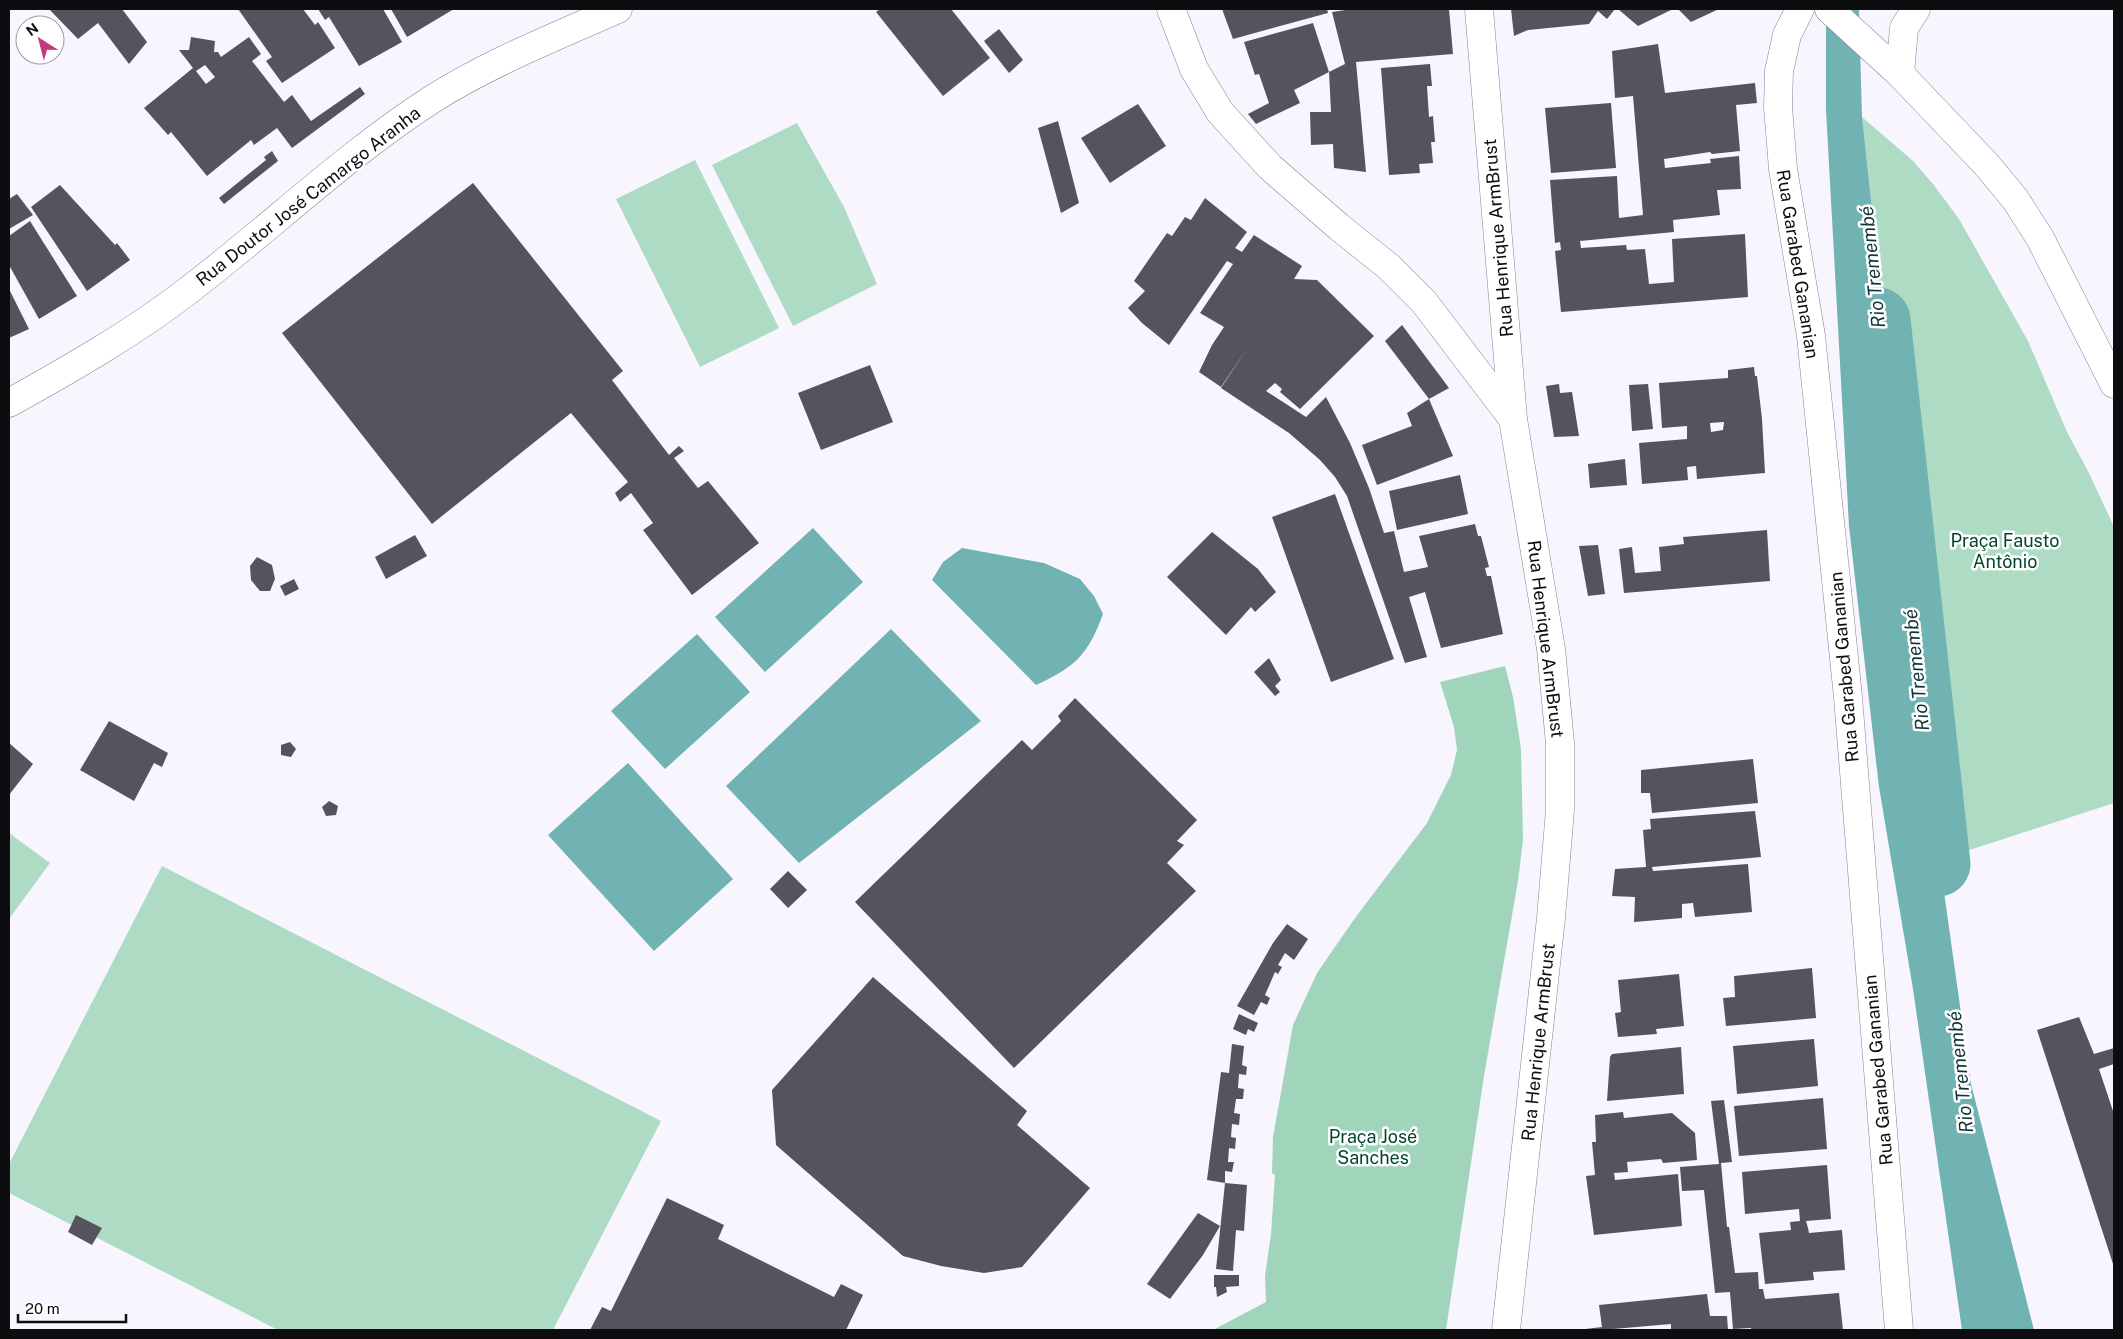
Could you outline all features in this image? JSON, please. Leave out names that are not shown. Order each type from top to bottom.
[{"type":"street","name":"Rua Doutor José Camargo Aranha","points":[[9,402],[95,355],[184,294],[373,140],[433,99],[492,67],[618,9]]},
{"type":"street","points":[[1172,9],[1194,69],[1220,112],[1270,167],[1339,228],[1388,267],[1424,302],[1513,419]]},
{"type":"street","name":"Rua Henrique ArmBrust","points":[[1479,9],[1513,419],[1551,650],[1560,743],[1560,810],[1551,918],[1506,1330]]},
{"type":"street","name":"Rua Garabed Gananian","points":[[1800,9],[1787,35],[1781,62],[1778,107],[1783,169],[1811,336],[1848,697],[1899,1330]]},
{"type":"street","points":[[1829,9],[1900,74],[1986,164],[2015,199],[2040,238],[2114,384]]},
{"type":"street","points":[[1900,74],[1904,28],[1916,9]]},
{"type":"green space","name":"Praça Fausto Antônio","points":[[1862,117],[1912,160],[1959,219],[2028,341],[2067,432],[2089,473],[2114,527],[2114,803],[1939,860],[1925,757],[1910,673],[1891,519],[1887,381],[1882,300]]},
{"type":"green space","points":[[797,123],[844,207],[877,284],[793,326],[712,165]]},
{"type":"green space","points":[[695,160],[779,328],[700,367],[616,199]]},
{"type":"green space","name":"Praça José Sanches","points":[[1505,666],[1513,697],[1521,749],[1523,840],[1518,881],[1484,1076],[1446,1330],[1213,1330],[1266,1302],[1265,1276],[1271,1234],[1275,1175],[1272,1173],[1273,1137],[1293,1025],[1317,973],[1355,918],[1427,823],[1451,775],[1457,750],[1454,727],[1440,682]]},
{"type":"green space","points":[[9,833],[50,863],[9,919]]},
{"type":"green space","points":[[162,866],[661,1121],[553,1330],[278,1330],[9,1193],[9,1164]]},
{"type":"water","points":[[1826,9],[1859,9],[1862,117],[1882,300],[1887,381],[1891,519],[1910,673],[1925,757],[1971,1084],[2034,1330],[1962,1330],[1913,989],[1879,787],[1849,526],[1826,110]]},
{"type":"water","points":[[813,528],[863,582],[765,672],[715,617]]},
{"type":"water","points":[[962,548],[1044,563],[1080,579],[1094,596],[1103,614],[1092,640],[1078,658],[1061,672],[1036,685],[932,580],[943,562]]},
{"type":"water","points":[[891,629],[981,721],[799,863],[726,786]]},
{"type":"water","points":[[697,634],[750,692],[665,769],[611,711]]},
{"type":"water","points":[[628,763],[733,879],[654,951],[548,835]]},
{"type":"building","points":[[49,9],[122,9],[147,42],[129,64],[98,23],[78,39],[65,26],[65,15],[55,15]]},
{"type":"building","points":[[238,9],[303,9],[315,25],[318,22],[335,48],[282,83],[266,61],[272,57]]},
{"type":"building","points":[[318,9],[383,9],[402,42],[359,66],[329,17],[325,20]]},
{"type":"building","points":[[391,9],[454,9],[407,37]]},
{"type":"building","points":[[880,9],[951,9],[990,58],[943,96],[876,12]]},
{"type":"building","points":[[1222,9],[1327,9],[1328,13],[1233,39]]},
{"type":"building","points":[[1352,9],[1449,9],[1453,54],[1356,62],[1366,172],[1334,168],[1333,144],[1311,145],[1310,112],[1331,112],[1329,72],[1345,64],[1332,12]]},
{"type":"building","points":[[1511,9],[1615,9],[1607,19],[1598,11],[1589,24],[1528,30],[1514,36]]},
{"type":"building","points":[[1618,9],[1673,9],[1638,26]]},
{"type":"building","points":[[1678,9],[1719,9],[1691,22]]},
{"type":"building","points":[[1313,23],[1329,72],[1294,90],[1300,103],[1256,124],[1248,114],[1269,103],[1259,74],[1255,75],[1244,42]]},
{"type":"building","points":[[999,29],[1023,60],[1009,73],[984,41]]},
{"type":"building","points":[[191,37],[215,41],[214,52],[218,52],[221,57],[249,37],[261,54],[252,61],[284,102],[292,95],[311,121],[360,87],[365,94],[292,148],[277,128],[254,145],[251,140],[207,176],[171,132],[168,135],[144,108],[193,68],[179,50],[189,50]],"holes":[[[205,65],[215,77],[206,84],[196,71]]]},
{"type":"building","points":[[1658,44],[1665,93],[1755,83],[1757,103],[1736,105],[1740,151],[1712,154],[1710,152],[1664,159],[1665,168],[1711,163],[1710,159],[1739,156],[1741,189],[1717,190],[1720,215],[1673,220],[1674,232],[1580,241],[1581,248],[1626,245],[1627,250],[1645,249],[1649,284],[1674,282],[1672,239],[1745,234],[1748,297],[1561,312],[1555,251],[1561,250],[1560,242],[1555,243],[1550,180],[1617,176],[1619,218],[1643,215],[1633,96],[1615,98],[1612,51]]},
{"type":"building","points":[[1430,64],[1432,86],[1427,86],[1429,117],[1433,116],[1435,142],[1431,142],[1433,163],[1419,164],[1420,173],[1389,175],[1381,68]]},
{"type":"building","points":[[1611,103],[1616,168],[1551,173],[1545,108]]},
{"type":"building","points":[[1138,104],[1166,146],[1110,183],[1081,138]]},
{"type":"building","points":[[1058,121],[1079,203],[1061,213],[1038,128]]},
{"type":"building","points":[[272,151],[278,161],[224,204],[219,198],[266,160],[264,157]]},
{"type":"building","points":[[473,183],[623,371],[612,380],[669,455],[679,446],[684,451],[674,458],[698,488],[708,481],[759,543],[692,595],[643,530],[653,523],[631,493],[620,502],[615,493],[628,482],[571,413],[432,524],[282,333]]},
{"type":"building","points":[[60,185],[115,245],[117,243],[130,260],[87,291],[31,207]]},
{"type":"building","points":[[17,194],[33,215],[9,229],[9,199]]},
{"type":"building","points":[[1205,198],[1247,232],[1235,248],[1242,252],[1254,235],[1302,266],[1294,279],[1317,280],[1374,336],[1300,409],[1280,392],[1282,389],[1275,383],[1266,391],[1306,417],[1326,397],[1350,443],[1369,488],[1384,533],[1394,531],[1404,572],[1428,567],[1419,536],[1475,524],[1478,536],[1481,536],[1489,567],[1485,568],[1487,576],[1491,576],[1503,634],[1441,648],[1425,592],[1409,597],[1427,657],[1405,663],[1347,496],[1335,477],[1320,460],[1289,433],[1221,388],[1248,347],[1221,387],[1199,372],[1212,345],[1224,327],[1200,313],[1233,264],[1227,261],[1169,345],[1142,323],[1128,308],[1145,291],[1134,281],[1167,233],[1172,236],[1185,217],[1191,220]]},
{"type":"building","points":[[30,221],[77,296],[39,319],[9,265],[9,236]]},
{"type":"building","points":[[9,289],[29,329],[9,338]]},
{"type":"building","points":[[1402,325],[1449,388],[1429,399],[1385,341]]},
{"type":"building","points":[[870,365],[893,422],[821,450],[798,393]]},
{"type":"building","points":[[1754,367],[1755,376],[1757,376],[1762,419],[1765,473],[1697,479],[1696,466],[1687,467],[1688,480],[1642,484],[1639,443],[1687,439],[1687,426],[1662,428],[1659,383],[1728,378],[1728,370]],"holes":[[[1724,422],[1723,430],[1711,432],[1710,423]]]},
{"type":"building","points":[[1559,384],[1560,393],[1572,392],[1579,436],[1554,437],[1546,386]]},
{"type":"building","points":[[1648,384],[1653,429],[1632,431],[1629,385]]},
{"type":"building","points":[[1429,399],[1453,456],[1377,485],[1362,445],[1412,426],[1407,413]]},
{"type":"building","points":[[1625,459],[1627,485],[1590,488],[1588,464]]},
{"type":"building","points":[[1460,475],[1468,514],[1397,530],[1389,491]]},
{"type":"building","points":[[1335,494],[1394,659],[1331,682],[1272,517]]},
{"type":"building","points":[[1767,530],[1770,581],[1624,593],[1619,549],[1632,547],[1635,573],[1661,571],[1659,547],[1684,544],[1683,537]]},
{"type":"building","points":[[1212,532],[1258,569],[1276,592],[1255,612],[1251,607],[1226,635],[1167,577]]},
{"type":"building","points":[[415,535],[427,556],[386,579],[375,557]]},
{"type":"building","points":[[1598,545],[1605,594],[1588,596],[1579,546]]},
{"type":"building","points":[[257,557],[272,565],[275,579],[270,591],[260,591],[251,580],[250,566]]},
{"type":"building","points":[[294,579],[299,589],[285,596],[280,586]]},
{"type":"building","points":[[1269,658],[1281,680],[1275,686],[1280,692],[1275,696],[1254,672]]},
{"type":"building","points":[[1075,698],[1197,820],[1177,841],[1184,845],[1167,863],[1196,891],[1014,1068],[855,902],[1022,740],[1032,750],[1061,721],[1058,716]]},
{"type":"building","points":[[109,721],[168,753],[162,767],[154,763],[134,801],[80,770]]},
{"type":"building","points":[[290,742],[296,749],[291,757],[281,755],[281,745]]},
{"type":"building","points":[[9,743],[33,764],[9,795]]},
{"type":"building","points":[[1753,759],[1758,803],[1652,813],[1650,793],[1641,793],[1641,770]]},
{"type":"building","points":[[329,801],[338,806],[336,815],[326,816],[322,807]]},
{"type":"building","points":[[1755,811],[1761,857],[1652,867],[1653,871],[1748,864],[1752,912],[1695,917],[1693,903],[1682,904],[1682,918],[1634,922],[1635,897],[1612,896],[1615,869],[1646,867],[1643,830],[1651,829],[1650,819]]},
{"type":"building","points":[[788,871],[807,890],[788,908],[770,889]]},
{"type":"building","points":[[1287,924],[1308,939],[1294,960],[1285,953],[1278,965],[1282,967],[1278,974],[1275,972],[1265,995],[1270,998],[1267,1005],[1261,1002],[1254,1015],[1237,1006],[1273,943]]},
{"type":"building","points":[[1812,968],[1816,1018],[1726,1026],[1723,998],[1735,997],[1734,976]]},
{"type":"building","points":[[1679,974],[1684,1026],[1656,1029],[1657,1034],[1618,1037],[1615,1013],[1621,1012],[1618,980]]},
{"type":"building","points":[[873,977],[1027,1111],[1017,1125],[1090,1188],[1022,1267],[984,1273],[941,1266],[903,1256],[776,1145],[772,1090]]},
{"type":"building","points":[[1239,1014],[1258,1023],[1254,1032],[1248,1029],[1246,1035],[1233,1029]]},
{"type":"building","points":[[2079,1017],[2094,1054],[2114,1048],[2114,1064],[2099,1069],[2114,1114],[2114,1267],[2037,1030]]},
{"type":"building","points":[[1814,1039],[1818,1086],[1737,1094],[1733,1046]]},
{"type":"building","points":[[1232,1044],[1244,1046],[1242,1065],[1247,1067],[1246,1075],[1239,1074],[1238,1088],[1244,1089],[1243,1099],[1236,1099],[1234,1113],[1240,1114],[1239,1125],[1232,1124],[1231,1137],[1236,1138],[1235,1149],[1229,1148],[1228,1162],[1234,1162],[1232,1172],[1225,1171],[1225,1183],[1207,1180],[1221,1072],[1229,1073]]},
{"type":"building","points":[[1681,1047],[1684,1094],[1607,1101],[1610,1057],[1612,1054]]},
{"type":"building","points":[[1823,1098],[1827,1149],[1739,1156],[1734,1106]]},
{"type":"building","points":[[1724,1100],[1732,1162],[1721,1163],[1727,1227],[1729,1227],[1735,1273],[1758,1272],[1759,1289],[1763,1289],[1765,1299],[1839,1293],[1843,1330],[1733,1329],[1730,1292],[1715,1293],[1704,1190],[1682,1191],[1680,1167],[1719,1164],[1711,1101]]},
{"type":"building","points":[[1623,1112],[1624,1118],[1672,1113],[1695,1133],[1697,1160],[1663,1163],[1661,1159],[1627,1162],[1628,1172],[1614,1173],[1615,1180],[1678,1174],[1682,1226],[1594,1235],[1586,1176],[1595,1175],[1592,1142],[1596,1142],[1595,1115]]},
{"type":"building","points":[[1827,1165],[1831,1219],[1806,1221],[1809,1233],[1842,1230],[1845,1270],[1813,1272],[1814,1280],[1765,1284],[1759,1233],[1791,1230],[1790,1222],[1800,1221],[1799,1209],[1745,1214],[1742,1172]]},
{"type":"building","points":[[1225,1183],[1247,1185],[1244,1231],[1236,1230],[1233,1271],[1216,1269]]},
{"type":"building","points":[[667,1198],[724,1225],[718,1239],[834,1297],[841,1284],[863,1295],[846,1330],[590,1330],[602,1307],[611,1311]]},
{"type":"building","points":[[1198,1213],[1220,1226],[1203,1255],[1170,1299],[1147,1284]]},
{"type":"building","points":[[76,1215],[102,1228],[92,1245],[68,1232]]},
{"type":"building","points":[[1214,1275],[1239,1275],[1239,1286],[1226,1287],[1227,1292],[1217,1297],[1216,1287],[1214,1287]]},
{"type":"building","points":[[1707,1294],[1710,1316],[1727,1316],[1728,1330],[1671,1330],[1671,1324],[1602,1330],[1577,1330],[1602,1327],[1599,1305]]},
{"type":"waterway","name":"Rio Tremembé","points":[[1878,320],[1938,864]]}]
